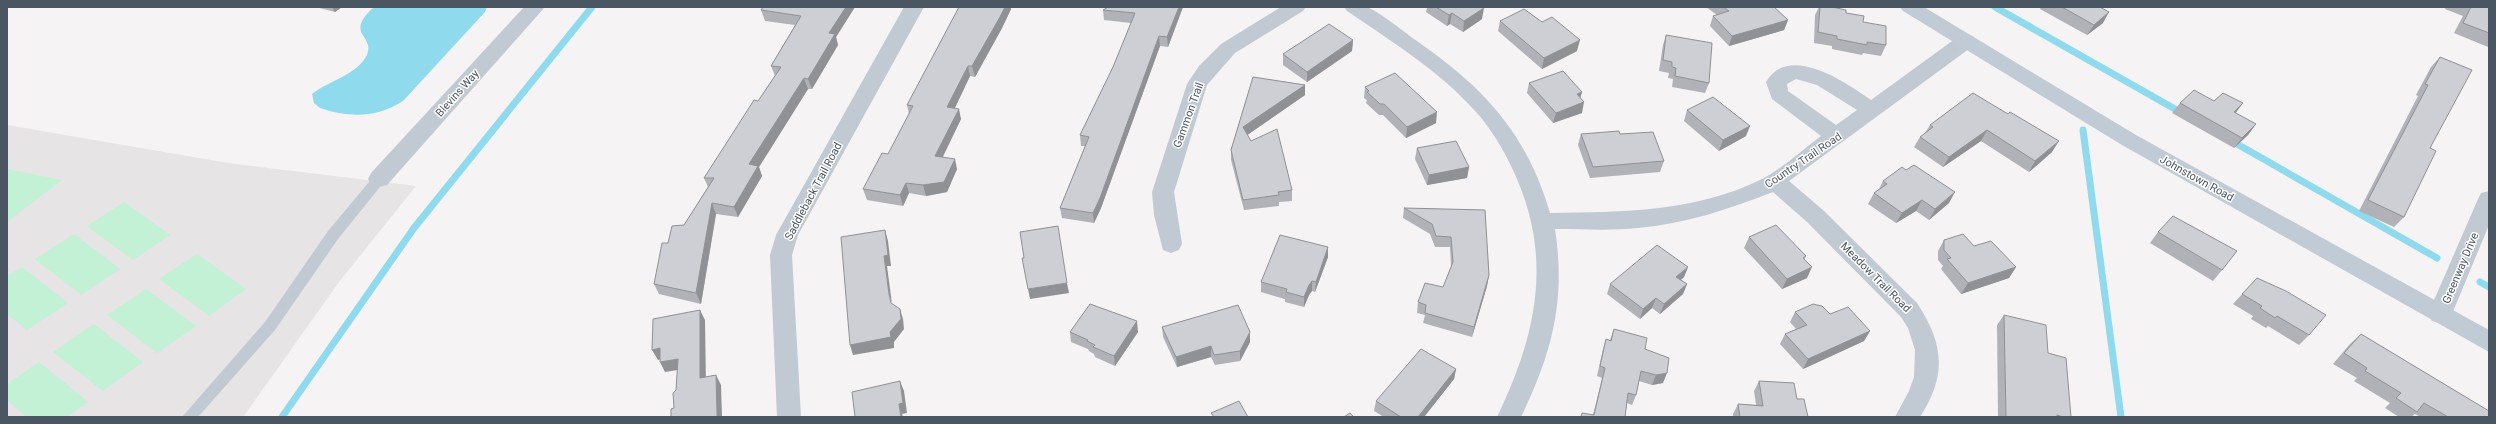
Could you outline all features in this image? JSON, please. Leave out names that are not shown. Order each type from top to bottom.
[{"type":"main road","name":"Johnstown Road","points":[[1910,7],[2129,140],[2489,342]]},
{"type":"street","name":"Blevins Way","points":[[379,179],[534,7]]},
{"type":"street","name":"Saddleback Trail Road","points":[[789,417],[781,255],[787,235],[914,7]]},
{"type":"street","name":"Gammon Trail","points":[[1171,244],[1164,215],[1163,192],[1198,84],[1205,71],[1224,51],[1296,7]]},
{"type":"street","points":[[1354,7],[1430,58],[1478,101],[1498,125],[1513,148],[1538,200],[1548,248],[1550,288],[1546,320],[1524,390],[1509,417]]},
{"type":"street","name":"Country Trail Road","points":[[1542,221],[1637,220],[1685,213],[1722,203],[1775,181],[1873,111],[1966,41]]},
{"type":"street","points":[[1837,137],[1779,94],[1776,82],[1780,76],[1791,72],[1803,72],[1819,78],[1873,111]]},
{"type":"street","name":"Meadow Trail Road","points":[[1775,181],[1816,216],[1909,310],[1919,323],[1927,342],[1927,377],[1920,398],[1907,417]]},
{"type":"street","name":"Greenway Drive","points":[[2440,314],[2489,199]]},
{"type":"lane","points":[[189,417],[270,326],[333,235],[379,179]]},
{"type":"shaded area","points":[[7,125],[228,163],[416,186],[339,282],[243,417],[7,417]]},
{"type":"green space","points":[[7,169],[62,180],[7,222]]},
{"type":"green space","points":[[124,202],[170,235],[133,260],[87,226]]},
{"type":"green space","points":[[74,234],[120,269],[81,295],[35,259]]},
{"type":"green space","points":[[197,254],[246,289],[209,316],[159,279]]},
{"type":"green space","points":[[22,267],[68,303],[27,330],[7,314],[7,276]]},
{"type":"green space","points":[[146,289],[196,326],[157,353],[107,315]]},
{"type":"green space","points":[[94,324],[143,362],[103,391],[53,352]]},
{"type":"green space","points":[[39,362],[88,402],[67,417],[27,417],[7,400],[7,384]]},
{"type":"water","points":[[374,7],[487,7],[485,12],[403,101],[383,111],[363,115],[342,114],[320,108],[314,103],[312,94],[349,73],[362,62],[367,55],[369,48],[368,43],[362,34],[361,24],[365,16]]},
{"type":"building","points":[[763,7],[846,7],[829,33],[835,34],[808,79],[804,78],[749,164],[758,166],[734,207],[712,203],[696,293],[654,284],[662,243],[668,243],[672,226],[684,225],[714,178],[704,178],[754,100],[758,101],[781,67],[771,66],[801,16],[761,10]]},
{"type":"building","points":[[959,7],[1005,7],[972,66],[968,66],[947,107],[959,109],[935,156],[955,159],[944,182],[923,185],[906,183],[900,195],[863,189],[882,153],[888,154],[913,106],[907,105]]},
{"type":"building","points":[[1108,7],[1179,7],[1167,37],[1159,36],[1100,198],[1093,213],[1060,208],[1089,137],[1080,135],[1113,67],[1135,13],[1103,10]]},
{"type":"building","points":[[1436,7],[1484,8],[1464,21],[1452,13],[1449,15]]},
{"type":"building","points":[[1723,7],[1774,7],[1788,20],[1732,36],[1713,16],[1729,11]]},
{"type":"building","points":[[1820,7],[1832,7],[1846,10],[1846,13],[1864,16],[1863,22],[1886,26],[1886,45],[1867,42],[1867,45],[1837,39],[1837,36],[1818,32]]},
{"type":"building","points":[[2062,7],[2100,7],[2109,12],[2094,25]]},
{"type":"building","points":[[2471,7],[2489,7],[2489,33],[2463,23]]},
{"type":"building","points":[[1524,9],[1542,22],[1552,17],[1580,40],[1544,58],[1500,21]]},
{"type":"building","points":[[1329,24],[1353,40],[1307,72],[1283,54]]},
{"type":"building","points":[[1666,35],[1712,43],[1709,83],[1675,76],[1676,68],[1672,67],[1672,62],[1663,60]]},
{"type":"building","points":[[2440,57],[2472,70],[2430,148],[2436,151],[2404,217],[2368,200],[2428,85],[2425,84]]},
{"type":"building","points":[[1563,71],[1582,92],[1577,94],[1584,102],[1556,113],[1529,83]]},
{"type":"building","points":[[1395,73],[1437,112],[1407,127],[1384,104],[1380,104],[1367,92],[1369,91],[1365,87]]},
{"type":"building","points":[[1253,77],[1305,85],[1243,127],[1251,141],[1277,129],[1292,190],[1278,192],[1279,195],[1243,200],[1231,150]]},
{"type":"building","points":[[2194,90],[2214,101],[2223,93],[2243,103],[2234,112],[2256,124],[2242,138],[2180,103]]},
{"type":"building","points":[[1973,93],[2008,114],[2010,112],[2059,141],[2035,161],[1987,130],[1949,157],[1920,137],[1933,127],[1930,125]]},
{"type":"building","points":[[1713,97],[1750,126],[1723,140],[1687,110]]},
{"type":"building","points":[[1619,131],[1620,134],[1653,132],[1664,161],[1593,167],[1581,134]]},
{"type":"building","points":[[1456,141],[1469,167],[1429,175],[1417,148]]},
{"type":"building","points":[[1914,165],[1955,192],[1935,209],[1922,200],[1902,213],[1874,193],[1887,184],[1883,181],[1902,167],[1906,170]]},
{"type":"building","points":[[1404,208],[1485,210],[1489,275],[1474,327],[1425,313],[1426,305],[1418,302],[1425,283],[1443,287],[1453,262],[1451,237],[1436,236],[1432,224]]},
{"type":"building","points":[[2173,216],[2237,251],[2222,270],[2158,232]]},
{"type":"building","points":[[1776,225],[1806,256],[1803,258],[1812,267],[1787,279],[1749,237]]},
{"type":"building","points":[[1058,226],[1067,283],[1028,289],[1022,258],[1024,258],[1020,232]]},
{"type":"building","points":[[885,230],[888,255],[884,256],[889,294],[891,303],[900,309],[901,319],[890,332],[891,337],[850,345],[841,237]]},
{"type":"building","points":[[1963,234],[1974,246],[1991,241],[2016,267],[1968,283],[1947,259],[1951,258],[1944,250],[1944,240]]},
{"type":"building","points":[[1280,235],[1328,247],[1316,282],[1312,281],[1304,297],[1286,292],[1287,289],[1261,282]]},
{"type":"building","points":[[1657,245],[1688,267],[1676,277],[1687,284],[1664,304],[1656,298],[1643,309],[1610,284]]},
{"type":"building","points":[[2257,278],[2286,291],[2326,315],[2309,335],[2277,316],[2275,318],[2260,308],[2262,306],[2242,294]]},
{"type":"building","points":[[1090,304],[1137,321],[1114,356],[1093,347],[1095,345],[1087,341],[1088,340],[1070,332]]},
{"type":"building","points":[[1813,304],[1822,306],[1830,314],[1848,307],[1870,331],[1808,359],[1785,334],[1807,325],[1795,312]]},
{"type":"building","points":[[1238,305],[1250,332],[1240,351],[1214,355],[1211,346],[1176,357],[1162,327]]},
{"type":"building","points":[[700,310],[700,378],[716,375],[717,417],[668,417],[671,416],[671,409],[674,408],[673,393],[676,390],[678,359],[660,362],[660,348],[652,350],[653,319]]},
{"type":"building","points":[[2004,315],[2046,325],[2048,353],[2066,358],[2071,417],[2057,415],[2057,417],[2006,417]]},
{"type":"building","points":[[1614,329],[1647,338],[1645,349],[1669,358],[1667,373],[1656,375],[1641,371],[1636,395],[1628,393],[1625,417],[1581,417],[1582,413],[1594,415],[1605,368],[1600,366],[1606,339],[1611,341]]},
{"type":"building","points":[[2361,334],[2489,411],[2489,417],[2448,417],[2424,403],[2417,412],[2396,398],[2401,393],[2365,371],[2367,368],[2344,353]]},
{"type":"building","points":[[1421,349],[1456,369],[1418,417],[1401,417],[1376,401]]},
{"type":"building","points":[[900,381],[903,403],[899,404],[901,417],[855,417],[852,392]]},
{"type":"building","points":[[1759,381],[1794,383],[1797,399],[1804,399],[1808,417],[1740,417],[1738,404],[1763,406]]},
{"type":"building","points":[[1239,401],[1248,417],[1214,417],[1211,413]]},
{"type":"building","points":[[1350,413],[1354,417],[1344,417]]},
{"type":"waterway","points":[[282,417],[414,228],[592,7]]},
{"type":"waterway","points":[[1995,7],[2182,113]]},
{"type":"waterway","points":[[2083,130],[2121,417]]},
{"type":"waterway","points":[[2230,140],[2437,258]]},
{"type":"waterway","points":[[2480,282],[2489,287]]}]
